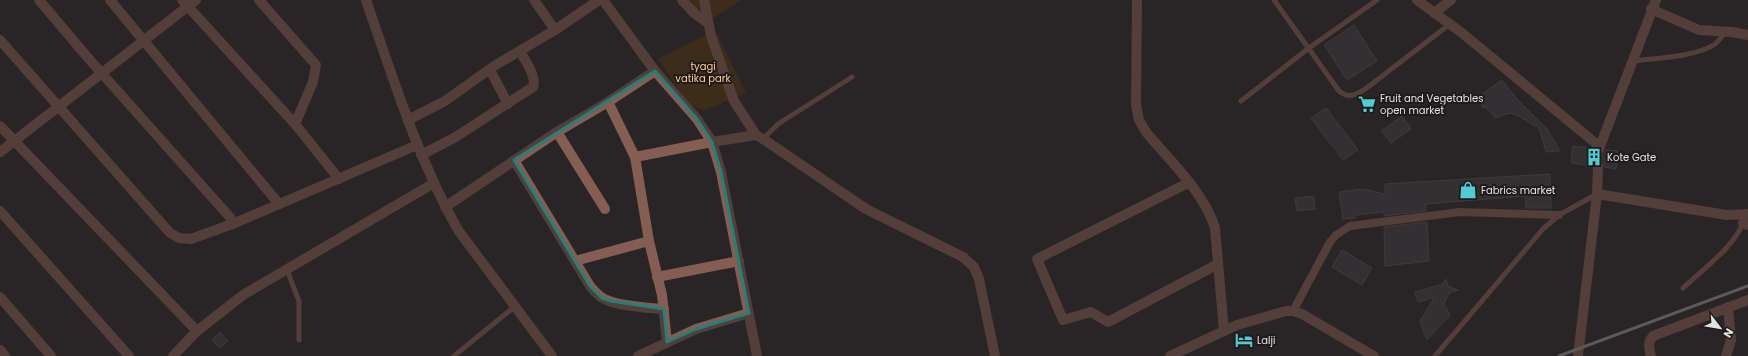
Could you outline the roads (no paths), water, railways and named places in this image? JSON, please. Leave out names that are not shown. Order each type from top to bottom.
[{"type":"street","points":[[39,0],[102,74],[235,223]]},
{"type":"street","points":[[110,0],[145,40],[279,204]]},
{"type":"street","points":[[259,0],[316,65],[313,82],[295,124]]},
{"type":"street","points":[[366,0],[417,145],[445,208],[458,230],[552,356]]},
{"type":"street","points":[[534,0],[555,30]]},
{"type":"street","points":[[408,120],[445,101],[490,70],[555,30],[599,0]]},
{"type":"street","points":[[603,0],[655,71],[697,119],[712,142],[721,172],[757,356]]},
{"type":"street","points":[[682,0],[694,13],[708,23]]},
{"type":"street","points":[[704,0],[711,36],[734,101],[759,137],[866,209],[963,257],[974,266],[979,279],[995,356]]},
{"type":"street","points":[[1137,0],[1136,105],[1139,120],[1146,132],[1204,201],[1211,215],[1215,228],[1224,331]]},
{"type":"street","points":[[1417,0],[1450,24],[1599,147],[1654,4],[1699,30],[1748,35]]},
{"type":"street","points":[[1434,13],[1451,0]]},
{"type":"street","points":[[0,152],[145,40],[188,2],[295,124],[339,179]]},
{"type":"street","points":[[0,40],[174,236],[179,238],[191,239],[235,223],[417,145]]},
{"type":"street","points":[[421,155],[454,138],[533,87],[534,82],[520,51]]},
{"type":"street","points":[[490,70],[508,104]]},
{"type":"street","points":[[445,208],[514,160],[655,71]]},
{"type":"street","points":[[608,102],[635,157],[649,241],[664,309],[667,342]]},
{"type":"street","points":[[0,126],[197,331]]},
{"type":"street","points":[[557,132],[605,209]]},
{"type":"street","points":[[635,157],[712,142],[759,137]]},
{"type":"street","points":[[514,160],[590,286],[602,298],[639,307],[664,309]]},
{"type":"street","points":[[1578,356],[1597,194],[1598,167]]},
{"type":"street","points":[[173,356],[197,331],[244,295],[434,183]]},
{"type":"street","points":[[1188,183],[1037,259],[1063,320],[1091,312],[1108,322],[1218,264]]},
{"type":"street","points":[[1597,194],[1746,219]]},
{"type":"street","points":[[0,211],[130,356]]},
{"type":"street","points":[[1293,311],[1330,242],[1336,235],[1350,226],[1460,212],[1559,215]]},
{"type":"street","points":[[575,261],[649,241]]},
{"type":"street","points":[[657,277],[739,261]]},
{"type":"street","points":[[0,297],[51,356]]},
{"type":"street","points":[[1652,356],[1648,345],[1649,340],[1653,336],[1748,300]]},
{"type":"street","points":[[1726,356],[1731,340],[1728,307]]},
{"type":"street","points":[[1170,356],[1244,323],[1286,311],[1293,311],[1374,356]]},
{"type":"street","points":[[638,356],[696,329],[749,313]]},
{"type":"street","points":[[0,350],[5,356]]},
{"type":"lane","points":[[1274,0],[1339,91],[1346,96],[1351,97],[1364,90],[1450,24]]},
{"type":"lane","points":[[1240,101],[1309,48],[1376,0]]},
{"type":"lane","points":[[1633,61],[1696,52],[1717,43],[1725,32]]},
{"type":"lane","points":[[759,137],[852,77]]},
{"type":"lane","points":[[1435,356],[1543,229],[1559,215],[1597,194]]},
{"type":"lane","points":[[1684,288],[1740,232],[1746,219]]},
{"type":"lane","points":[[287,270],[299,301],[299,340]]},
{"type":"lane","points":[[454,356],[514,306]]},
{"type":"tunnel","points":[[1598,167],[1599,149]]},
{"type":"railway","points":[[1559,356],[1748,286]]},
{"type":"place","name":"Fruit and Vegetables open market","points":[[1367,104]]},
{"type":"place","name":"Kote Gate","points":[[1594,157]]},
{"type":"place","name":"Fabrics market","points":[[1468,190]]},
{"type":"place","name":"Lalji","points":[[1244,340]]},
{"type":"park label","name":"tyagi vatika park","points":[[703,72]]}]
